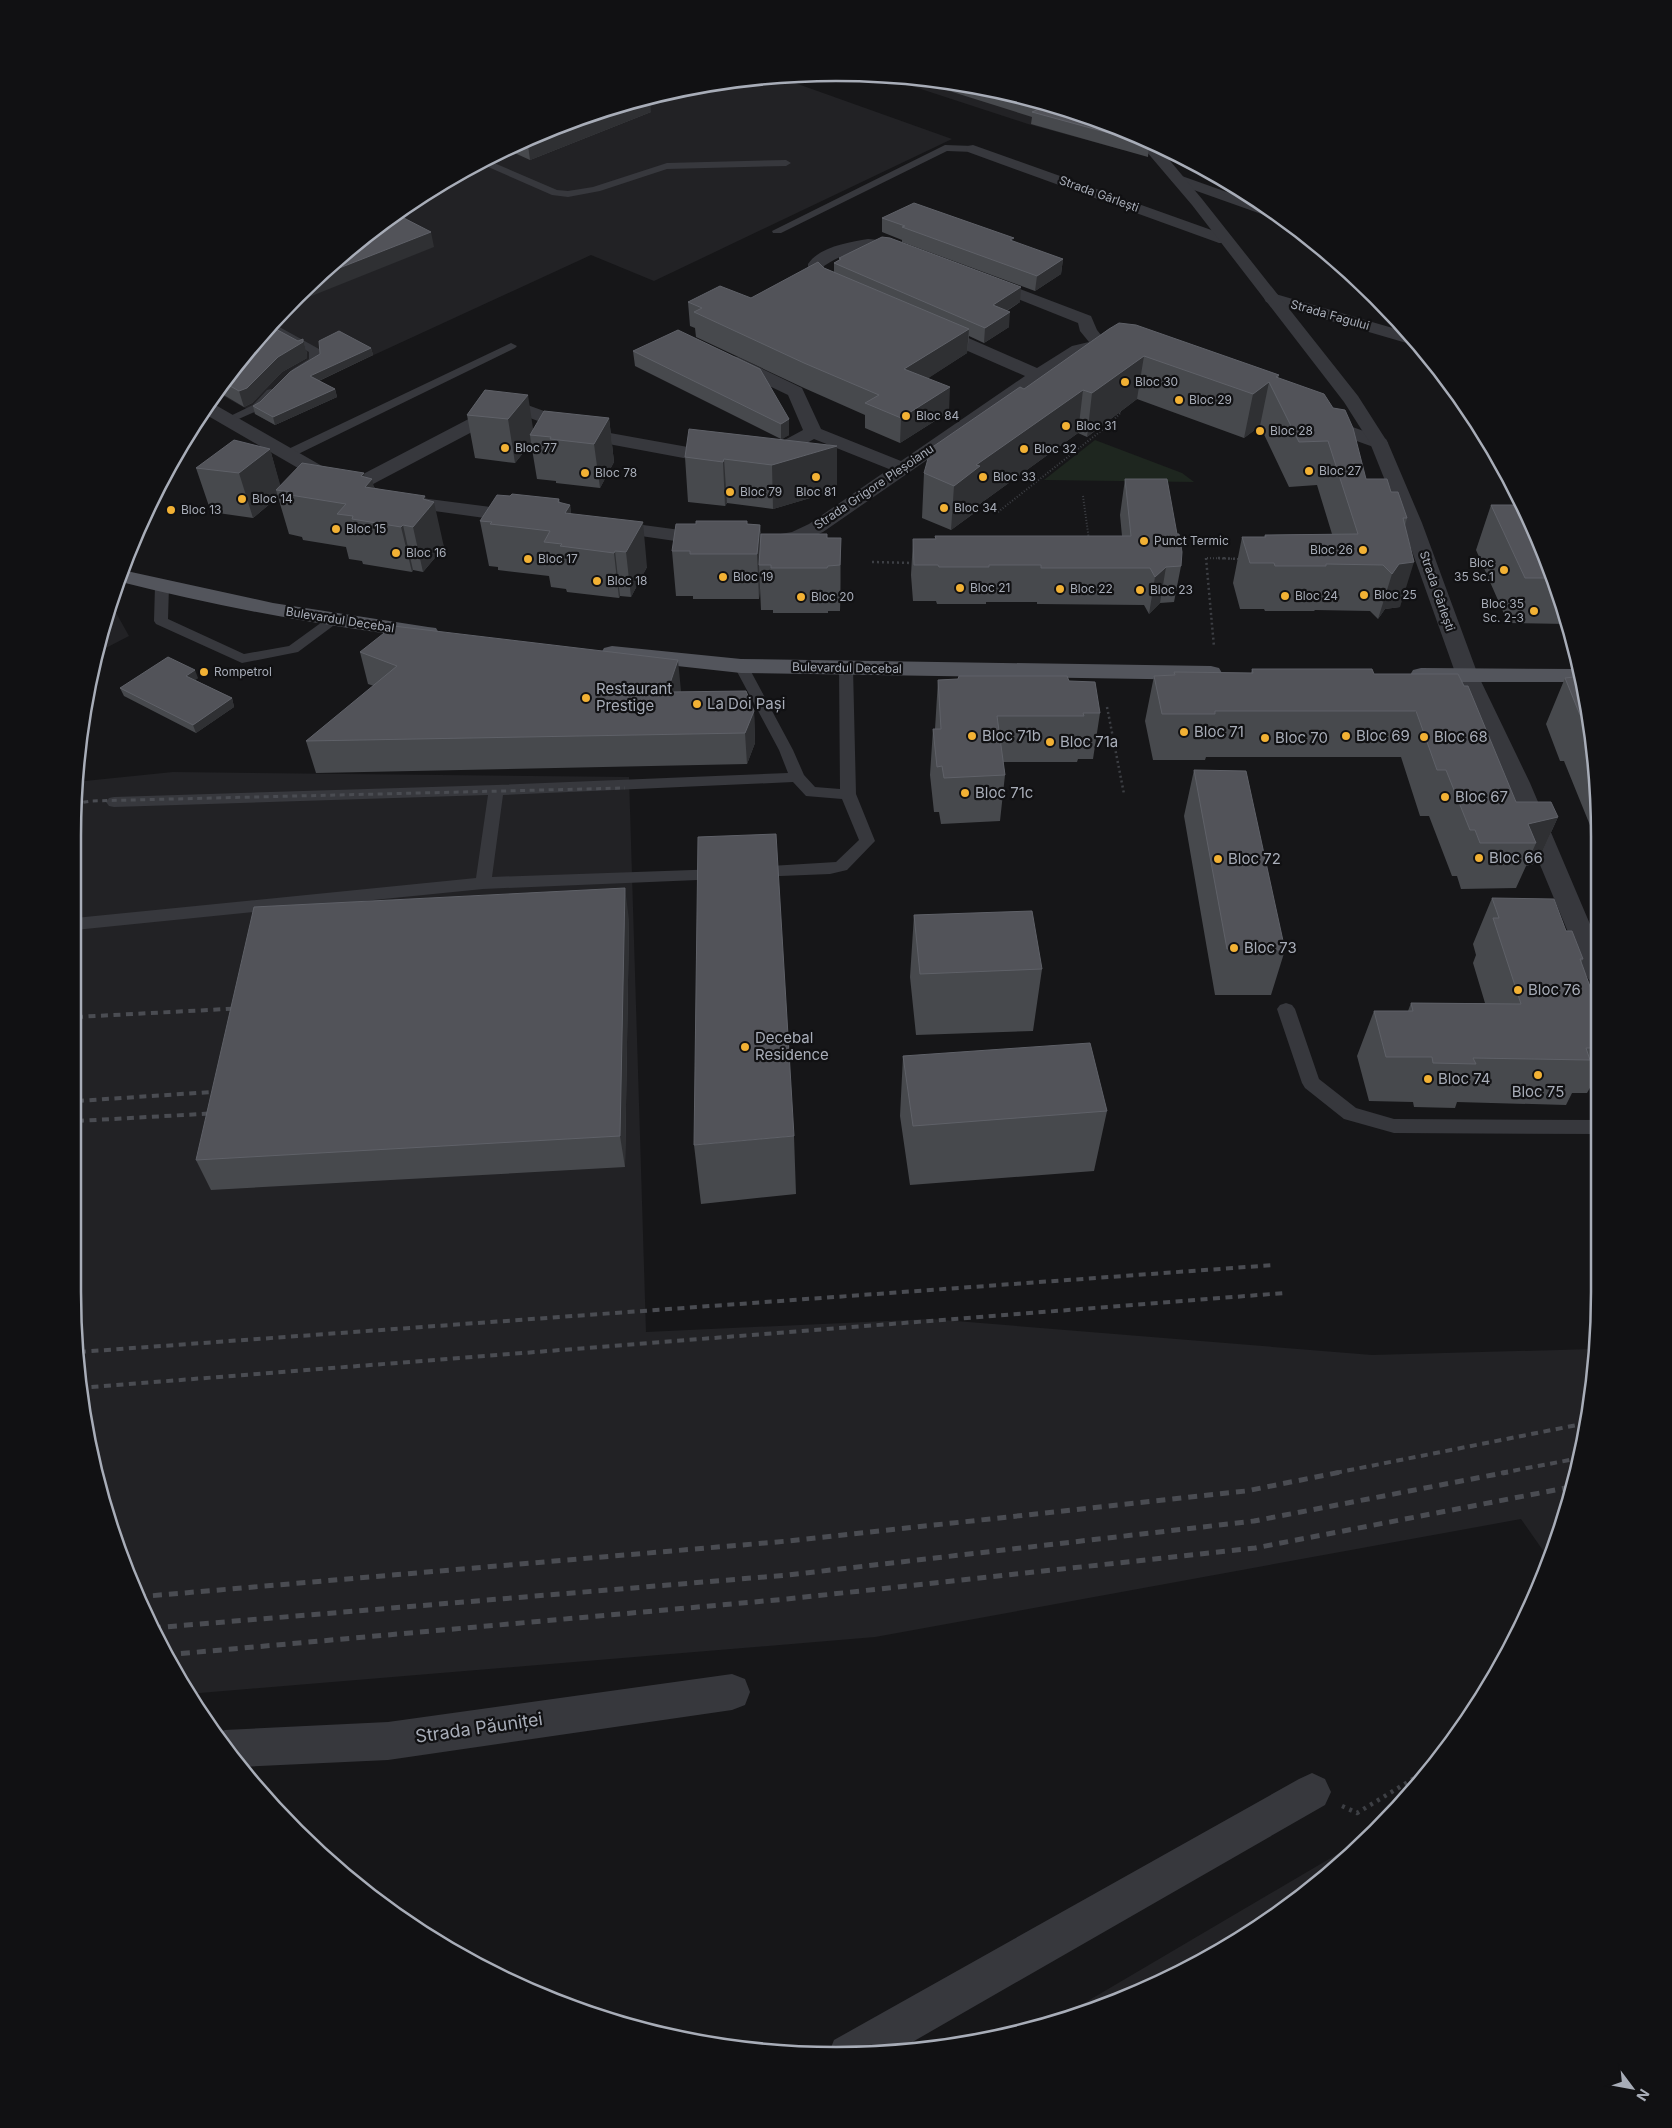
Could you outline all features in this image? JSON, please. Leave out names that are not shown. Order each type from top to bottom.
[{"type":"main road","name":"Bulevardul Decebal","points":[[127,578],[334,620],[446,636]]},
{"type":"main road","name":"Bulevardul Decebal","points":[[591,651],[741,666],[1232,673]]},
{"type":"main road","points":[[1405,675],[1573,676]]},
{"type":"street","name":"Strada Gârlești","points":[[973,149],[1224,240]]},
{"type":"street","name":"Strada Gârlești","points":[[1162,155],[1224,240],[1352,400],[1379,442],[1412,523],[1467,675],[1518,783],[1591,956]]},
{"type":"street","points":[[1179,180],[1251,206]]},
{"type":"street","points":[[849,294],[831,286],[816,273],[816,264],[832,252],[852,246],[877,244],[893,246],[917,255]]},
{"type":"street","points":[[971,275],[1064,310],[1085,320],[1089,331],[1100,345]]},
{"type":"street","name":"Strada Fagului","points":[[1272,298],[1401,336]]},
{"type":"street","points":[[922,325],[1038,375]]},
{"type":"street","name":"Strada Grigore Pleșoianu","points":[[584,524],[735,542],[780,540],[797,537],[816,528],[1038,375],[1078,350],[1100,345],[1136,352]]},
{"type":"street","points":[[720,355],[796,392],[813,432],[902,468]]},
{"type":"street","points":[[349,489],[511,404],[594,436],[659,449],[745,461],[764,459],[813,432]]},
{"type":"street","points":[[212,411],[286,455],[349,489],[416,504],[538,519]]},
{"type":"street","points":[[1304,416],[1379,442]]},
{"type":"street","name":"Strada Păuniței","points":[[235,1748],[388,1741],[732,1692]]},
{"type":"street","points":[[865,2046],[1312,1792]]},
{"type":"lane","points":[[777,231],[945,148],[973,149]]},
{"type":"lane","points":[[490,165],[554,193],[567,195],[580,194],[648,170],[667,166],[786,163]]},
{"type":"lane","points":[[228,420],[257,407],[284,379],[315,360],[315,351],[277,330]]},
{"type":"lane","points":[[286,455],[511,346]]},
{"type":"lane","points":[[162,586],[161,621],[242,659],[293,648],[334,620]]},
{"type":"lane","points":[[741,666],[786,750],[797,777],[811,792],[848,794]]},
{"type":"lane","points":[[81,923],[483,883],[830,869],[841,866],[867,841],[848,794],[846,668]]},
{"type":"lane","points":[[114,802],[496,790],[797,777]]},
{"type":"lane","points":[[483,883],[496,790]]},
{"type":"lane","points":[[1286,1009],[1311,1083],[1350,1114],[1394,1126],[1591,1127]]},
{"type":"path","points":[[998,512],[1112,423],[1122,412],[1113,409]]},
{"type":"path","points":[[1083,496],[1090,545]]},
{"type":"path","points":[[1214,647],[1206,558],[1246,559]]},
{"type":"path","points":[[872,562],[920,563]]},
{"type":"path","points":[[1107,706],[1124,794]]},
{"type":"path","points":[[1312,1792],[1357,1813],[1411,1780]]},
{"type":"shaded area","points":[[794,83],[952,139],[654,281],[591,255],[313,383],[337,397],[275,425],[223,396],[269,338],[302,302],[377,237],[417,208],[459,182],[502,159],[547,139],[593,121],[689,96],[737,88]]},
{"type":"shaded area","points":[[910,86],[983,96],[1031,107],[1079,121],[1137,144],[1123,150],[1028,124]]},
{"type":"shaded area","points":[[1095,440],[1182,473],[1194,482],[1044,480]]},
{"type":"shaded area","points":[[116,612],[129,636],[105,648]]},
{"type":"shaded area","points":[[173,772],[629,777],[646,1332],[931,1319],[1372,1355],[1588,1349],[1576,1439],[1565,1487],[1544,1552],[1521,1519],[875,1637],[197,1693],[159,1626],[121,1535],[96,1439],[88,1391],[81,1292],[81,836],[84,781]]},
{"type":"shaded area","points":[[1344,1850],[1295,1891],[1255,1920],[1213,1946],[1170,1969],[1076,2008]]},
{"type":"building","points":[[1038,109],[1079,121],[1112,134],[1032,112]]},
{"type":"building","points":[[914,203],[1014,238],[1010,240],[1063,259],[1037,276],[882,218]]},
{"type":"building","points":[[403,218],[431,232],[339,268]]},
{"type":"building","points":[[882,237],[890,238],[1021,287],[993,305],[1010,312],[985,328],[834,263],[841,259],[839,258]]},
{"type":"building","points":[[818,262],[824,268],[969,329],[904,369],[950,387],[901,418],[865,403],[879,395],[804,363],[694,312],[702,308],[688,302],[720,286],[751,298]]},
{"type":"building","points":[[1119,323],[1136,325],[1279,375],[1276,377],[1324,394],[1333,408],[1345,410],[1353,428],[1366,479],[1387,479],[1391,492],[1398,492],[1407,518],[1403,518],[1414,562],[1399,564],[1392,574],[1383,565],[1326,564],[1326,566],[1275,566],[1274,563],[1250,563],[1242,537],[1358,534],[1328,441],[1299,442],[1269,382],[1253,394],[1144,356],[1092,393],[1083,390],[976,465],[980,466],[954,486],[924,473],[931,448],[1020,387],[1024,389]]},
{"type":"building","points":[[277,330],[298,341],[303,339],[303,342],[278,357],[247,388],[239,391],[230,386]]},
{"type":"building","points":[[678,330],[760,369],[789,419],[781,424],[633,351]]},
{"type":"building","points":[[339,331],[371,348],[310,376],[335,389],[273,417],[253,406],[260,402],[290,372],[320,354],[319,341]]},
{"type":"building","points":[[485,390],[528,395],[508,419],[467,415]]},
{"type":"building","points":[[544,411],[609,418],[594,444],[530,435]]},
{"type":"building","points":[[689,429],[837,446],[772,465],[724,459],[723,462],[685,457]]},
{"type":"building","points":[[234,440],[270,449],[239,473],[196,468]]},
{"type":"building","points":[[302,463],[364,473],[361,476],[372,479],[365,487],[425,496],[423,499],[434,502],[413,527],[403,525],[401,527],[352,519],[353,516],[337,514],[346,504],[290,495],[292,492],[276,490]]},
{"type":"building","points":[[1125,479],[1167,479],[1182,552],[1181,566],[1166,567],[1155,577],[1150,568],[1041,568],[1041,565],[939,567],[938,565],[914,565],[913,539],[936,539],[935,536],[1131,536]]},
{"type":"building","points":[[512,494],[559,499],[558,502],[570,505],[565,513],[643,522],[626,552],[615,551],[614,553],[544,542],[550,531],[490,524],[492,522],[480,521],[497,495],[510,496]]},
{"type":"building","points":[[1491,505],[1514,505],[1545,578],[1525,578]]},
{"type":"building","points":[[696,521],[747,521],[747,524],[760,525],[757,554],[690,554],[690,551],[672,551],[676,524],[696,524]]},
{"type":"building","points":[[761,534],[827,534],[827,538],[841,538],[840,565],[828,566],[827,568],[771,568],[771,565],[759,565]]},
{"type":"building","points":[[393,626],[678,660],[667,692],[746,691],[754,711],[745,733],[306,741],[397,666],[360,652]]},
{"type":"building","points":[[168,657],[195,670],[186,676],[232,698],[193,725],[120,688]]},
{"type":"building","points":[[1252,669],[1372,669],[1374,674],[1458,674],[1464,686],[1468,686],[1516,802],[1551,802],[1558,817],[1528,824],[1536,843],[1480,843],[1475,830],[1470,830],[1446,770],[1437,770],[1416,711],[1215,711],[1215,714],[1162,714],[1154,676],[1175,675],[1174,672],[1253,673]]},
{"type":"building","points":[[959,676],[1067,676],[1069,681],[1095,682],[1100,713],[1083,713],[1084,716],[997,716],[1005,775],[944,778],[942,766],[937,767],[933,729],[941,729],[938,680],[958,679]]},
{"type":"building","points":[[1573,677],[1580,715],[1580,715],[1565,678]]},
{"type":"building","points":[[1194,770],[1246,771],[1285,950],[1227,949]]},
{"type":"building","name":"Decebal Residence","points":[[776,834],[794,1136],[694,1145],[698,837]]},
{"type":"building","points":[[625,888],[620,1136],[196,1160],[254,907]]},
{"type":"building","points":[[1492,898],[1554,899],[1566,931],[1572,931],[1583,959],[1580,959],[1591,989],[1591,1048],[1586,1048],[1590,1060],[1473,1058],[1476,1064],[1433,1063],[1432,1057],[1386,1057],[1374,1011],[1413,1011],[1411,1003],[1521,1004],[1493,918],[1499,918]]},
{"type":"building","points":[[1032,911],[1042,969],[920,974],[914,915]]},
{"type":"building","points":[[1090,1043],[1107,1111],[913,1126],[903,1056]]},
{"type":"railway","points":[[82,803],[625,788]]},
{"type":"railway","points":[[81,1017],[246,1008]]},
{"type":"railway","points":[[81,1101],[226,1091]]},
{"type":"railway","points":[[81,1121],[219,1113]]},
{"type":"railway","points":[[84,1352],[1274,1265]]},
{"type":"railway","points":[[88,1387],[1284,1293]]},
{"type":"railway","points":[[1335,1473],[1578,1425]]},
{"type":"railway","points":[[1501,1473],[1571,1460]]},
{"type":"railway","points":[[146,1596],[788,1541],[1246,1491],[1341,1472]]},
{"type":"railway","points":[[160,1627],[788,1575],[1254,1521],[1508,1472]]},
{"type":"railway","points":[[174,1654],[787,1599],[1255,1548],[1565,1488]]},
{"type":"place","name":"Bloc 30","points":[[1125,382]]},
{"type":"place","name":"Bloc 29","points":[[1179,400]]},
{"type":"place","name":"Bloc 84","points":[[906,416]]},
{"type":"place","name":"Bloc 31","points":[[1066,426]]},
{"type":"place","name":"Bloc 28","points":[[1260,431]]},
{"type":"place","name":"Bloc 77","points":[[505,448]]},
{"type":"place","name":"Bloc 32","points":[[1024,449]]},
{"type":"place","name":"Bloc 27","points":[[1309,471]]},
{"type":"place","name":"Bloc 78","points":[[585,473]]},
{"type":"place","name":"Bloc 81","points":[[816,477]]},
{"type":"place","name":"Bloc 33","points":[[983,477]]},
{"type":"place","name":"Bloc 79","points":[[730,492]]},
{"type":"place","name":"Bloc 14","points":[[242,499]]},
{"type":"place","name":"Bloc 34","points":[[944,508]]},
{"type":"place","name":"Bloc 13","points":[[171,510]]},
{"type":"place","name":"Bloc 15","points":[[336,529]]},
{"type":"place","name":"Punct Termic","points":[[1144,541]]},
{"type":"place","name":"Bloc 26","points":[[1363,550]]},
{"type":"place","name":"Bloc 16","points":[[396,553]]},
{"type":"place","name":"Bloc 17","points":[[528,559]]},
{"type":"place","name":"Bloc 35 Sc.1","points":[[1504,570]]},
{"type":"place","name":"Bloc 19","points":[[723,577]]},
{"type":"place","name":"Bloc 18","points":[[597,581]]},
{"type":"place","name":"Bloc 21","points":[[960,588]]},
{"type":"place","name":"Bloc 22","points":[[1060,589]]},
{"type":"place","name":"Bloc 23","points":[[1140,590]]},
{"type":"place","name":"Bloc 25","points":[[1364,595]]},
{"type":"place","name":"Bloc 24","points":[[1285,596]]},
{"type":"place","name":"Bloc 20","points":[[801,597]]},
{"type":"place","name":"Bloc 35 Sc. 2-3","points":[[1534,611]]},
{"type":"place","name":"Rompetrol","points":[[204,672]]},
{"type":"place","name":"Restaurant Prestige","points":[[586,698]]},
{"type":"place","name":"La Doi Pași","points":[[697,704]]},
{"type":"place","name":"Bloc 71","points":[[1184,732]]},
{"type":"place","name":"Bloc 71b","points":[[972,736]]},
{"type":"place","name":"Bloc 69","points":[[1346,736]]},
{"type":"place","name":"Bloc 68","points":[[1424,737]]},
{"type":"place","name":"Bloc 70","points":[[1265,738]]},
{"type":"place","name":"Bloc 71a","points":[[1050,742]]},
{"type":"place","name":"Bloc 71c","points":[[965,793]]},
{"type":"place","name":"Bloc 67","points":[[1445,797]]},
{"type":"place","name":"Bloc 66","points":[[1479,858]]},
{"type":"place","name":"Bloc 72","points":[[1218,859]]},
{"type":"place","name":"Bloc 73","points":[[1234,948]]},
{"type":"place","name":"Bloc 76","points":[[1518,990]]},
{"type":"place","name":"Decebal Residence","points":[[745,1047]]},
{"type":"place","name":"Bloc 75","points":[[1538,1075]]},
{"type":"place","name":"Bloc 74","points":[[1428,1079]]}]
